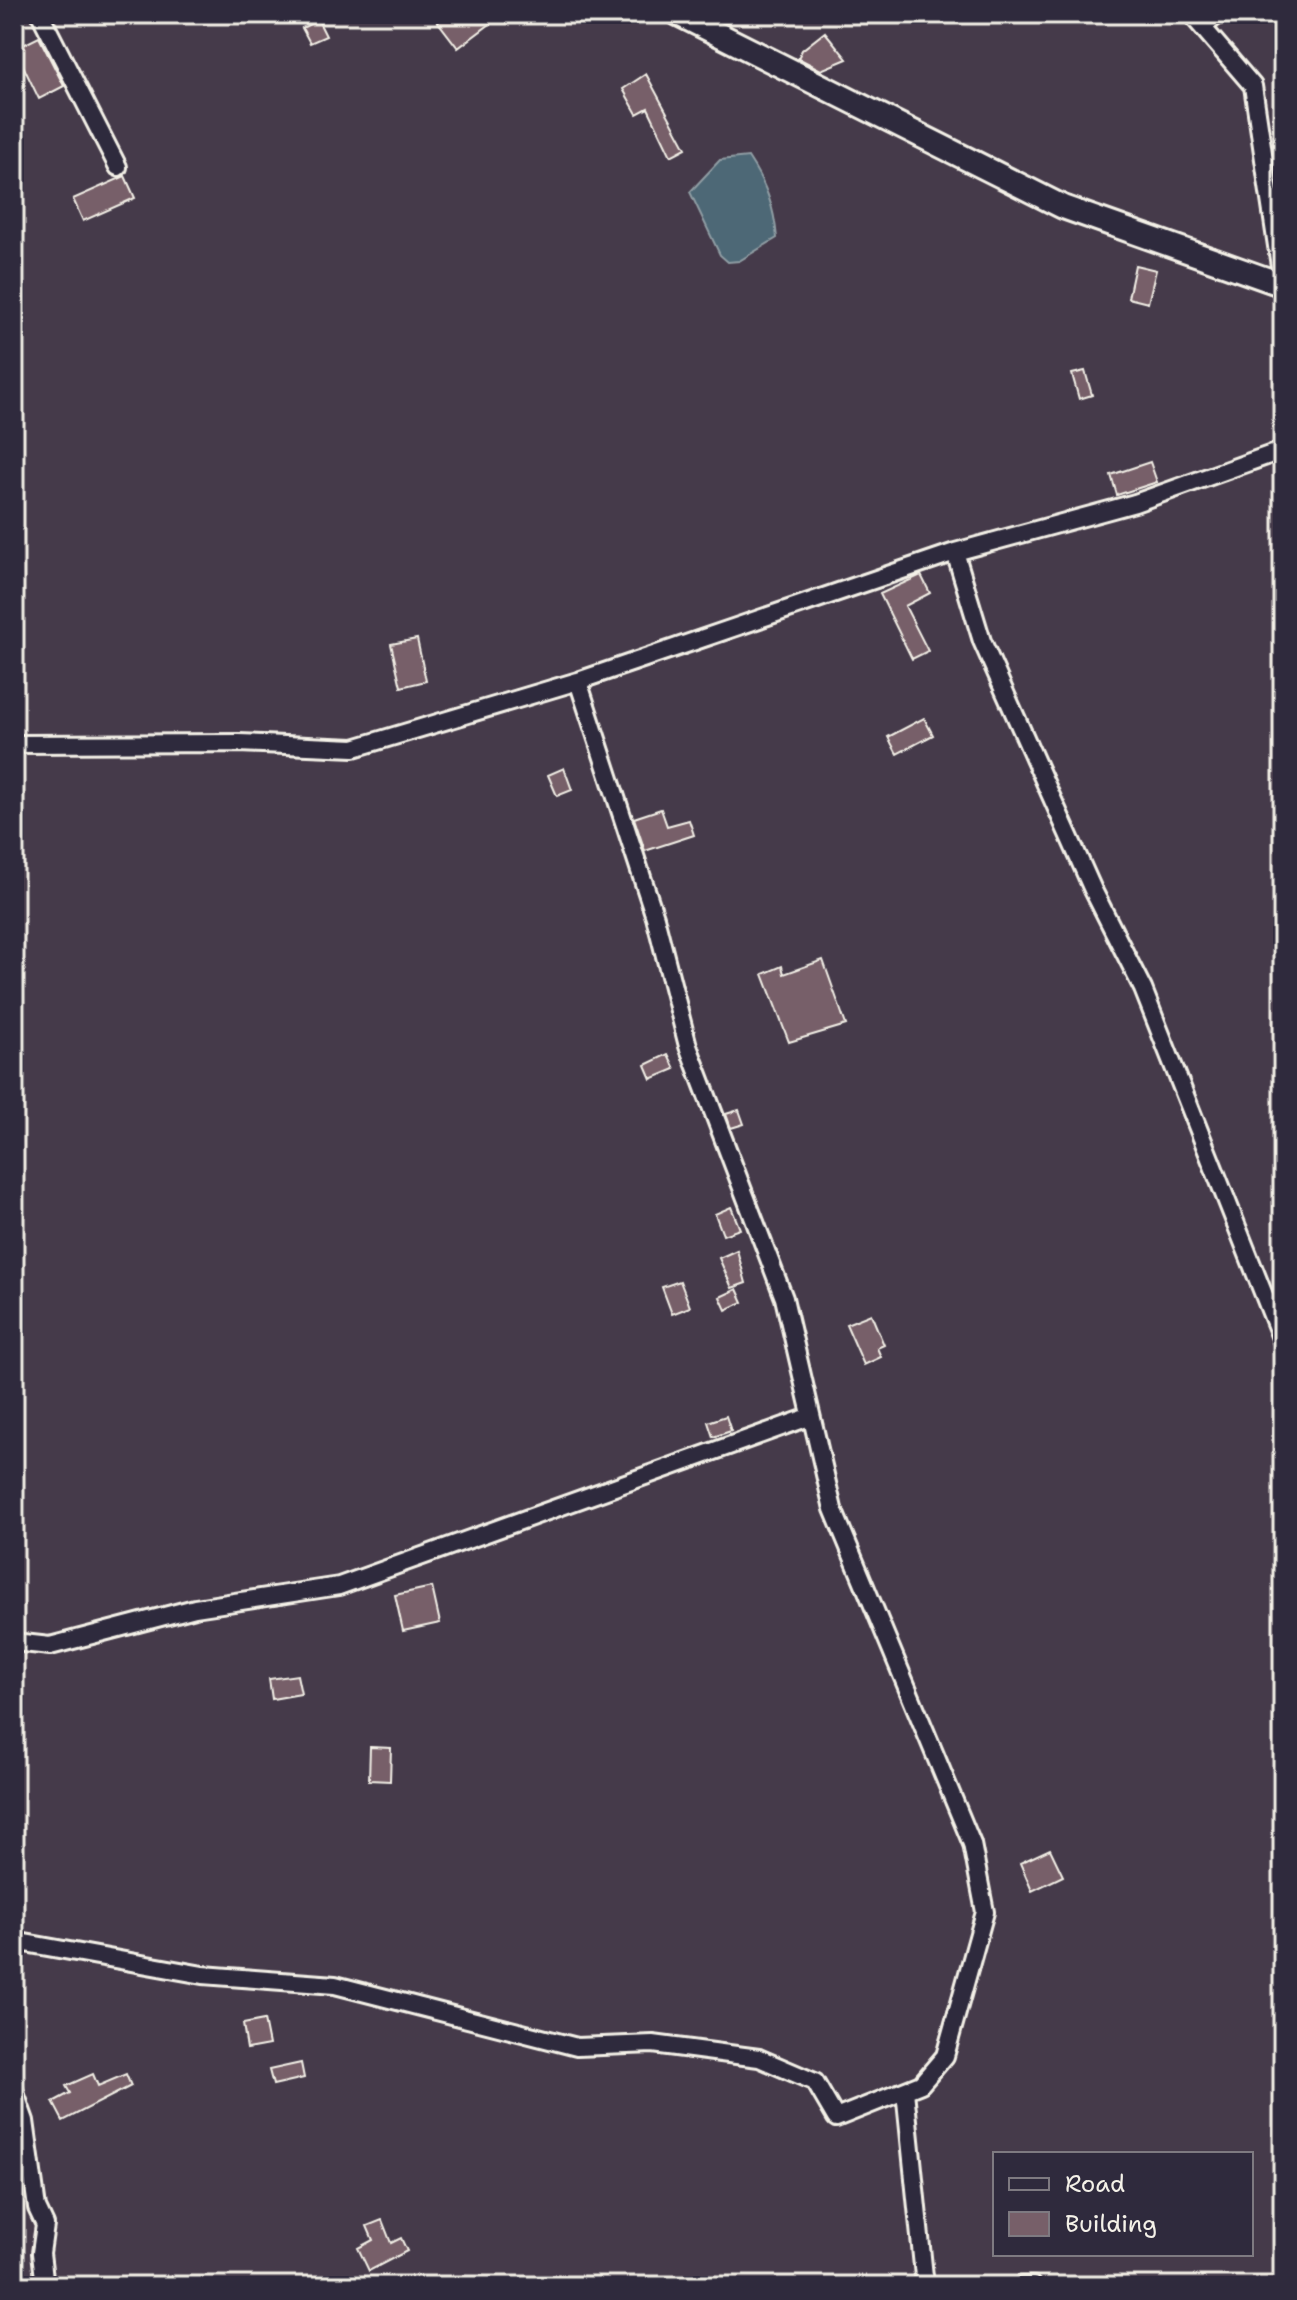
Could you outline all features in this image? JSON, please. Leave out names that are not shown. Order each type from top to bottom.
[{"type":"main road","points":[[678,14],[1063,207],[1283,285]]},
{"type":"street","points":[[40,14],[118,167]]},
{"type":"street","points":[[1191,14],[1253,86],[1283,285]]},
{"type":"street","points":[[1203,26],[1219,14]]},
{"type":"street","points":[[14,744],[239,743],[354,748],[578,681],[955,552],[1135,503],[1283,450]]},
{"type":"street","points":[[955,552],[982,641],[1093,890],[1143,989],[1283,1343]]},
{"type":"street","points":[[14,1941],[203,1975],[335,1985],[577,2047],[653,2044],[759,2058],[815,2082],[836,2118],[921,2084],[945,2056],[985,1912],[972,1844],[833,1509],[809,1417],[784,1298],[688,1046],[655,917],[578,681]]},
{"type":"street","points":[[14,1642],[50,1646],[195,1608],[339,1586],[809,1417]]},
{"type":"street","points":[[14,2090],[25,2121],[37,2208],[45,2225],[41,2253],[45,2286]]},
{"type":"street","points":[[905,2091],[925,2286]]},
{"type":"street","points":[[1022,2286],[1033,2286]]},
{"type":"water","points":[[748,157],[768,196],[777,238],[739,261],[728,262],[720,255],[690,192],[720,160]]},
{"type":"building","points":[[432,14],[483,14],[490,24],[458,48]]},
{"type":"building","points":[[318,20],[326,36],[310,43],[302,28]]},
{"type":"building","points":[[825,32],[847,59],[821,70],[798,58],[802,50]]},
{"type":"building","points":[[39,37],[64,86],[39,99],[15,49]]},
{"type":"building","points":[[646,74],[686,148],[671,156],[648,108],[637,114],[623,89]]},
{"type":"building","points":[[125,176],[135,198],[83,221],[73,199]]},
{"type":"building","points":[[1135,265],[1156,270],[1148,303],[1128,298]]},
{"type":"building","points":[[1085,371],[1092,395],[1079,399],[1072,374]]},
{"type":"building","points":[[1150,462],[1157,482],[1117,495],[1111,475]]},
{"type":"building","points":[[921,575],[930,593],[905,606],[928,651],[912,659],[880,594]]},
{"type":"building","points":[[417,639],[426,681],[401,687],[391,644]]},
{"type":"building","points":[[924,718],[933,735],[897,754],[888,737]]},
{"type":"building","points":[[564,768],[572,790],[557,796],[548,775]]},
{"type":"building","points":[[661,809],[667,826],[689,820],[694,835],[645,851],[634,818]]},
{"type":"building","points":[[823,960],[846,1025],[789,1042],[763,974],[782,966],[784,974]]},
{"type":"building","points":[[668,1054],[675,1069],[651,1079],[645,1065]]},
{"type":"building","points":[[739,1110],[744,1124],[731,1128],[726,1114]]},
{"type":"building","points":[[731,1207],[740,1229],[723,1235],[715,1214]]},
{"type":"building","points":[[737,1250],[746,1283],[732,1288],[719,1258]]},
{"type":"building","points":[[680,1281],[690,1307],[672,1314],[662,1287]]},
{"type":"building","points":[[737,1289],[743,1302],[726,1310],[720,1297]]},
{"type":"building","points":[[871,1314],[884,1345],[877,1348],[881,1357],[864,1365],[846,1324]]},
{"type":"building","points":[[726,1416],[731,1431],[713,1437],[708,1422]]},
{"type":"building","points":[[432,1587],[440,1623],[403,1631],[395,1595]]},
{"type":"building","points":[[297,1675],[301,1694],[272,1699],[269,1679]]},
{"type":"building","points":[[370,1747],[391,1748],[390,1781],[369,1780]]},
{"type":"building","points":[[1050,1849],[1063,1876],[1032,1891],[1020,1863]]},
{"type":"building","points":[[264,2020],[269,2045],[247,2049],[243,2024]]},
{"type":"building","points":[[301,2063],[304,2078],[273,2085],[269,2070]]},
{"type":"building","points":[[93,2074],[98,2086],[126,2074],[131,2086],[63,2121],[53,2102],[70,2093],[66,2086]]},
{"type":"building","points":[[382,2220],[391,2243],[401,2238],[407,2251],[369,2271],[358,2248],[373,2240],[367,2226]]}]
